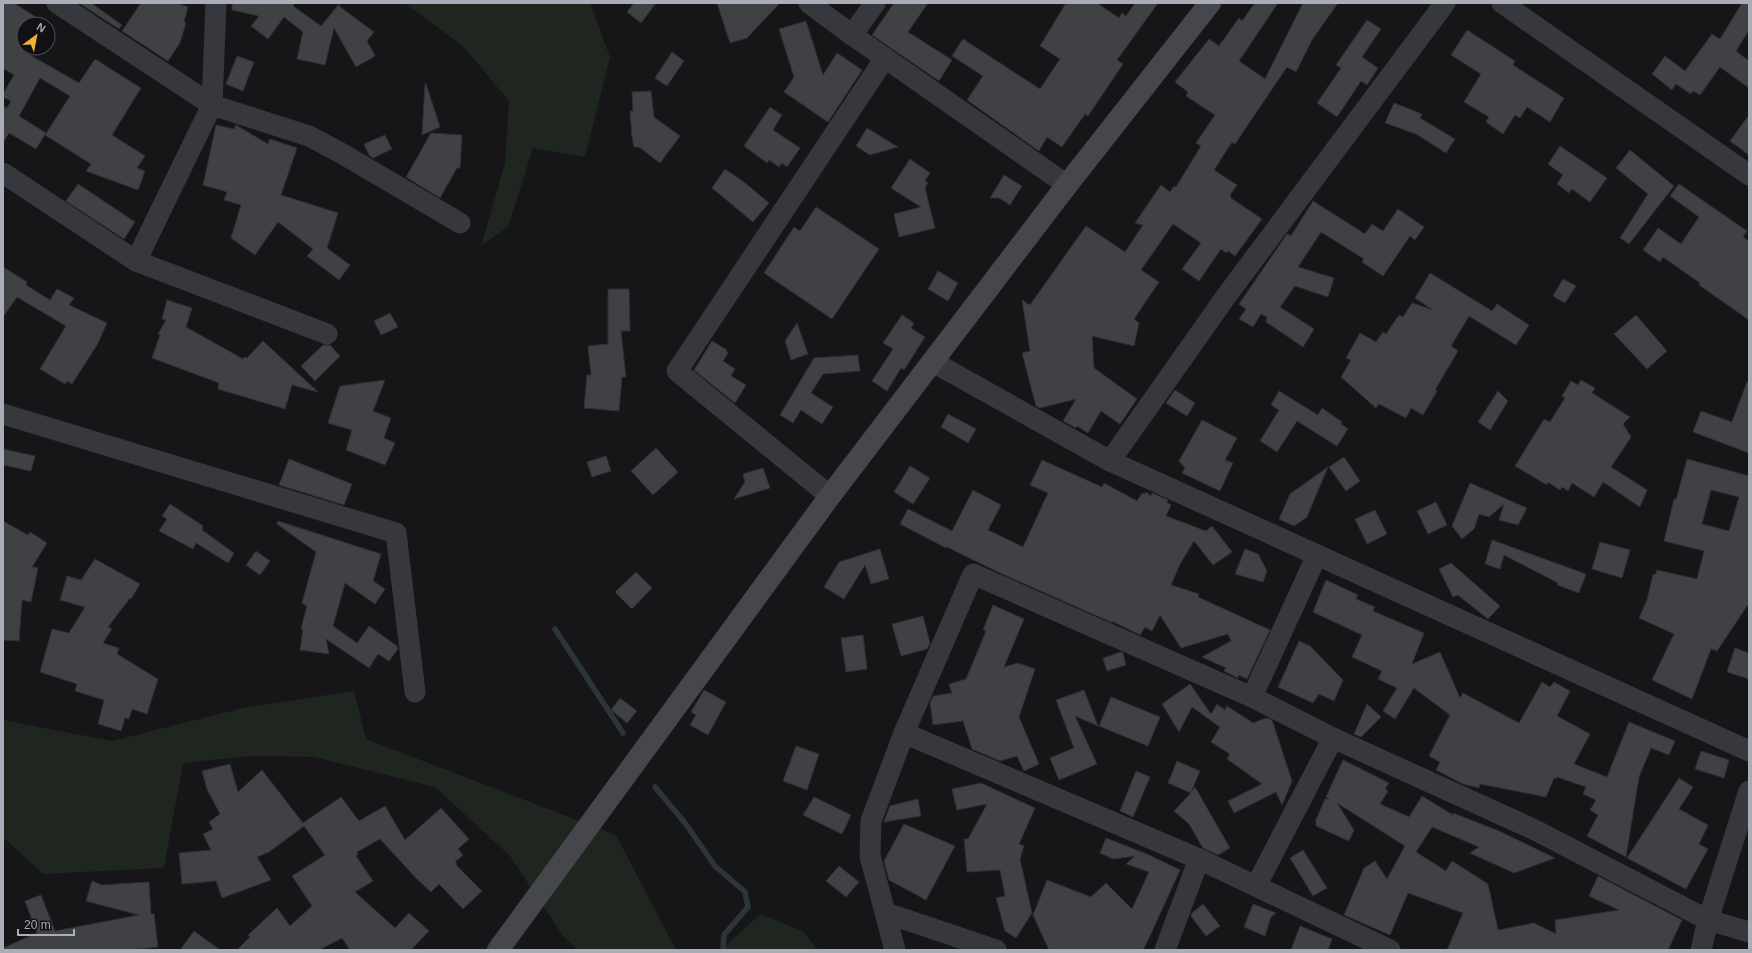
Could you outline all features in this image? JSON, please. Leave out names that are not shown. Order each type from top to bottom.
[{"type":"street","points":[[58,3],[212,105],[309,136],[341,153],[460,223]]},
{"type":"street","points":[[136,261],[212,105],[216,3]]},
{"type":"street","points":[[809,3],[852,36],[1067,185]]},
{"type":"street","points":[[852,36],[875,3]]},
{"type":"street","points":[[498,950],[830,496],[1067,185],[1210,3]]},
{"type":"street","points":[[1110,461],[1227,295],[1445,3]]},
{"type":"street","points":[[1502,3],[1749,175]]},
{"type":"street","points":[[830,496],[677,371],[885,58]]},
{"type":"street","points":[[3,173],[136,261],[327,334]]},
{"type":"street","points":[[932,362],[1110,461],[1749,751]]},
{"type":"street","points":[[3,414],[396,533],[416,692]]},
{"type":"street","points":[[1252,697],[1316,555]]},
{"type":"street","points":[[895,950],[870,856],[871,821],[904,733],[973,574],[1252,697],[1333,738],[1535,830],[1708,920],[1749,932]]},
{"type":"street","points":[[904,733],[1199,859],[1256,886],[1360,944],[1390,950]]},
{"type":"street","points":[[1256,886],[1333,738]]},
{"type":"street","points":[[1702,950],[1708,920],[1749,791]]},
{"type":"street","points":[[1165,950],[1199,859]]},
{"type":"street","points":[[886,913],[996,950]]},
{"type":"shaded area","points":[[404,3],[590,3],[610,57],[585,157],[533,148],[508,227],[481,246],[505,163],[509,101],[463,46]]},
{"type":"shaded area","points":[[354,691],[366,739],[616,835],[676,950],[578,950],[563,936],[510,856],[435,787],[314,757],[250,756],[183,763],[164,868],[43,874],[3,837],[3,720],[112,741],[243,708]]},
{"type":"shaded area","points":[[761,914],[804,932],[818,950],[720,950]]},
{"type":"building","points":[[3,3],[14,3],[34,16],[16,16],[16,56],[32,56],[79,83],[95,59],[141,88],[112,135],[145,156],[137,168],[145,171],[138,190],[86,171],[91,164],[45,135],[70,96],[40,78],[19,116],[46,133],[36,149],[9,133],[3,143],[3,106],[7,108],[11,101],[3,97],[3,94],[14,75],[3,68]]},
{"type":"building","points":[[79,3],[91,3],[122,25],[119,29]]},
{"type":"building","points":[[141,3],[177,3],[188,7],[184,22],[186,23],[180,43],[168,61],[122,31]]},
{"type":"building","points":[[232,3],[295,3],[293,6],[321,26],[340,3],[339,6],[374,32],[367,41],[375,56],[356,67],[334,28],[325,65],[297,59],[303,32],[284,17],[268,39],[251,26],[259,16],[232,10]]},
{"type":"building","points":[[634,3],[656,3],[641,23],[627,12]]},
{"type":"building","points":[[717,3],[780,3],[747,38],[730,43]]},
{"type":"building","points":[[894,3],[928,3],[908,32],[952,60],[939,81],[872,35]]},
{"type":"building","points":[[1066,3],[1097,3],[1119,18],[1122,13],[1126,16],[1135,3],[1158,3],[1117,60],[1123,64],[1088,116],[1085,114],[1062,147],[1047,137],[1039,151],[967,100],[983,76],[952,56],[963,39],[1040,89],[1060,59],[1040,46]]},
{"type":"building","points":[[1255,3],[1278,3],[1239,61],[1265,79],[1303,3],[1338,3],[1312,40],[1296,72],[1287,67],[1235,144],[1232,142],[1214,170],[1237,185],[1230,195],[1231,198],[1262,219],[1235,256],[1228,251],[1226,253],[1221,249],[1199,281],[1182,269],[1201,243],[1173,224],[1141,270],[1159,282],[1134,319],[1139,323],[1134,346],[1092,336],[1094,368],[1137,399],[1120,424],[1101,411],[1088,433],[1077,426],[1076,428],[1063,421],[1076,399],[1040,408],[1036,406],[1022,353],[1030,351],[1022,300],[1030,305],[1086,226],[1125,252],[1143,225],[1135,223],[1161,185],[1170,192],[1174,186],[1176,187],[1201,146],[1196,143],[1215,115],[1186,96],[1188,92],[1175,82],[1209,39],[1219,46],[1239,18],[1242,21]]},
{"type":"building","points":[[1742,3],[1749,3],[1749,30],[1736,51],[1749,61],[1749,88],[1720,67],[1700,95],[1693,91],[1691,94],[1676,84],[1672,90],[1652,74],[1665,56],[1685,71],[1712,34],[1720,39]]},
{"type":"building","points":[[1367,20],[1381,29],[1362,57],[1378,68],[1367,85],[1361,81],[1337,117],[1317,103],[1341,68],[1336,65]]},
{"type":"building","points":[[806,21],[823,75],[837,53],[862,70],[828,122],[784,92],[794,77],[779,29]]},
{"type":"building","points":[[1467,30],[1515,61],[1513,65],[1564,98],[1550,122],[1527,107],[1520,118],[1515,115],[1503,134],[1486,122],[1489,117],[1464,102],[1481,74],[1451,55]]},
{"type":"building","points":[[672,52],[684,61],[667,86],[655,78]]},
{"type":"building","points":[[237,56],[254,62],[243,91],[226,84]]},
{"type":"building","points":[[425,84],[440,127],[422,135]]},
{"type":"building","points":[[651,91],[654,117],[680,136],[660,163],[639,147],[634,147],[632,137],[630,111],[633,111],[632,92]]},
{"type":"building","points":[[1394,103],[1422,114],[1420,118],[1455,139],[1446,153],[1416,134],[1385,123]]},
{"type":"building","points":[[770,107],[782,115],[773,130],[800,148],[787,167],[782,163],[779,167],[769,160],[767,163],[744,146]]},
{"type":"building","points":[[1749,115],[1749,155],[1730,141]]},
{"type":"building","points":[[216,125],[234,129],[236,125],[268,144],[270,139],[297,148],[281,195],[338,213],[327,248],[350,265],[339,280],[307,256],[313,249],[278,222],[255,255],[231,238],[241,205],[224,200],[227,192],[203,185]]},
{"type":"building","points":[[867,128],[898,147],[870,155],[856,146]]},
{"type":"building","points":[[431,133],[462,135],[460,168],[457,168],[440,198],[406,177]]},
{"type":"building","points":[[385,135],[392,149],[373,158],[369,155],[364,144]]},
{"type":"building","points":[[1560,146],[1607,178],[1590,202],[1572,189],[1569,193],[1557,184],[1563,175],[1548,164]]},
{"type":"building","points":[[1630,150],[1674,186],[1629,244],[1620,238],[1648,194],[1616,168]]},
{"type":"building","points":[[910,159],[930,173],[925,181],[928,183],[925,188],[935,228],[899,237],[894,214],[921,207],[891,188]]},
{"type":"building","points":[[725,169],[744,182],[769,203],[753,222],[712,188]]},
{"type":"building","points":[[1004,175],[1022,186],[1010,205],[999,198],[990,198]]},
{"type":"building","points":[[78,184],[135,222],[124,239],[66,201]]},
{"type":"building","points":[[1679,184],[1747,231],[1743,237],[1749,241],[1749,320],[1699,285],[1700,283],[1663,257],[1660,262],[1643,250],[1658,228],[1681,244],[1699,217],[1670,196]]},
{"type":"building","points":[[1313,201],[1365,234],[1372,224],[1383,231],[1398,209],[1424,227],[1415,240],[1410,236],[1383,276],[1362,262],[1364,259],[1321,232],[1298,267],[1334,278],[1328,297],[1295,286],[1280,307],[1314,329],[1303,347],[1266,322],[1267,317],[1261,314],[1253,327],[1239,319],[1246,309],[1239,304],[1287,234],[1291,236]]},
{"type":"building","points":[[816,207],[879,249],[832,319],[764,273],[794,227],[800,231]]},
{"type":"building","points":[[3,267],[27,282],[26,285],[50,300],[57,289],[74,298],[69,305],[107,323],[97,345],[72,384],[67,381],[65,384],[40,369],[66,326],[17,297],[3,317]]},
{"type":"building","points":[[938,271],[958,283],[948,301],[928,289]]},
{"type":"building","points":[[1430,273],[1492,311],[1497,304],[1529,325],[1516,345],[1469,316],[1451,346],[1458,351],[1435,390],[1437,391],[1423,415],[1411,408],[1406,418],[1379,404],[1376,408],[1341,377],[1351,360],[1346,358],[1360,333],[1376,342],[1383,332],[1386,334],[1399,315],[1403,317],[1412,303],[1433,310],[1415,298]]},
{"type":"building","points":[[1563,279],[1576,286],[1565,303],[1553,296]]},
{"type":"building","points":[[608,289],[629,289],[630,331],[621,331],[626,377],[622,377],[619,411],[584,408],[587,375],[591,375],[588,346],[608,344]]},
{"type":"building","points":[[167,300],[192,308],[186,327],[243,359],[244,357],[247,358],[263,341],[318,392],[292,385],[285,409],[218,389],[219,383],[152,358],[160,335],[158,334],[166,320],[162,319]]},
{"type":"building","points":[[390,313],[398,327],[381,335],[374,321]]},
{"type":"building","points":[[902,315],[914,323],[911,328],[925,337],[904,370],[901,368],[887,391],[872,381],[893,349],[883,343]]},
{"type":"building","points":[[1636,315],[1667,351],[1647,369],[1614,334]]},
{"type":"building","points":[[797,323],[808,354],[791,360],[785,341]]},
{"type":"building","points":[[712,341],[727,350],[726,351],[728,353],[723,361],[735,369],[731,376],[746,385],[735,403],[694,370]]},
{"type":"building","points":[[323,345],[330,345],[340,356],[315,381],[301,366]]},
{"type":"building","points":[[858,355],[860,371],[823,374],[811,393],[833,407],[822,424],[801,410],[793,423],[780,415],[814,358]]},
{"type":"building","points":[[385,380],[373,411],[391,418],[384,438],[395,443],[385,465],[346,450],[352,430],[328,423],[340,386]]},
{"type":"building","points":[[1581,380],[1595,388],[1592,393],[1630,417],[1623,424],[1631,437],[1611,467],[1647,490],[1640,507],[1603,482],[1594,497],[1572,483],[1568,491],[1562,487],[1560,490],[1548,482],[1547,485],[1515,466],[1544,419],[1550,422],[1565,398],[1562,396],[1571,381],[1578,385]]},
{"type":"building","points":[[1747,382],[1749,382],[1749,453],[1693,432],[1701,411],[1732,422]]},
{"type":"building","points":[[1175,390],[1195,403],[1187,416],[1166,403]]},
{"type":"building","points":[[1279,391],[1318,415],[1322,408],[1342,422],[1341,424],[1348,429],[1337,446],[1297,421],[1277,452],[1260,441],[1279,410],[1271,405]]},
{"type":"building","points":[[1498,391],[1508,401],[1490,430],[1478,422]]},
{"type":"building","points":[[948,414],[976,429],[968,443],[941,427]]},
{"type":"building","points":[[1202,420],[1237,438],[1225,460],[1233,463],[1220,491],[1182,473],[1185,468],[1179,461]]},
{"type":"building","points":[[656,448],[678,472],[653,495],[631,471]]},
{"type":"building","points":[[3,449],[35,456],[31,471],[3,465]]},
{"type":"building","points":[[606,456],[611,471],[592,477],[587,462]]},
{"type":"building","points":[[1344,457],[1360,481],[1346,491],[1329,467]]},
{"type":"building","points":[[289,459],[352,484],[344,505],[279,485]]},
{"type":"building","points":[[1687,459],[1749,476],[1749,603],[1717,651],[1711,649],[1692,699],[1652,680],[1674,634],[1639,618],[1647,600],[1653,574],[1655,575],[1657,570],[1697,579],[1704,551],[1664,541],[1674,499],[1676,500]],"holes":[[[1711,490],[1739,497],[1729,531],[1702,524]]]},
{"type":"building","points":[[1042,460],[1102,487],[1104,483],[1137,501],[1142,493],[1145,494],[1146,492],[1151,496],[1152,493],[1168,500],[1167,503],[1171,505],[1166,516],[1206,531],[1212,526],[1232,552],[1213,565],[1194,541],[1180,564],[1171,585],[1199,594],[1198,597],[1270,630],[1247,679],[1239,675],[1238,678],[1224,671],[1226,668],[1202,657],[1231,641],[1228,634],[1181,648],[1160,615],[1152,631],[1145,627],[1140,635],[1112,621],[1113,623],[1000,573],[947,547],[946,548],[900,524],[908,509],[952,531],[973,490],[1001,505],[988,530],[1023,547],[1048,493],[1030,485]]},
{"type":"building","points":[[910,466],[930,478],[913,504],[894,492]]},
{"type":"building","points":[[1328,467],[1307,517],[1294,526],[1279,519],[1290,494]]},
{"type":"building","points":[[763,468],[770,488],[734,499],[745,482],[743,474]]},
{"type":"building","points":[[1470,483],[1527,508],[1518,525],[1499,520],[1504,504],[1489,517],[1479,514],[1474,529],[1462,539],[1452,526]]},
{"type":"building","points":[[1436,502],[1447,525],[1428,534],[1417,511]]},
{"type":"building","points":[[170,504],[203,526],[202,530],[234,553],[228,563],[196,543],[193,549],[159,531],[167,519],[162,516]]},
{"type":"building","points":[[1375,510],[1387,534],[1367,544],[1355,519]]},
{"type":"building","points":[[3,521],[28,535],[30,532],[47,543],[32,567],[38,568],[31,602],[22,600],[19,641],[3,640]]},
{"type":"building","points":[[278,521],[381,554],[373,581],[385,589],[375,604],[345,583],[333,626],[357,643],[369,626],[397,646],[398,649],[389,661],[378,654],[369,668],[326,639],[329,654],[300,650],[303,630],[301,629],[307,606],[302,603],[316,552],[277,524]]},
{"type":"building","points":[[1492,540],[1586,574],[1579,593],[1557,585],[1558,583],[1504,555],[1500,569],[1485,564]]},
{"type":"building","points":[[1600,542],[1630,550],[1622,578],[1592,569]]},
{"type":"building","points":[[880,549],[889,579],[871,584],[865,565],[844,599],[824,587],[839,562]]},
{"type":"building","points":[[1245,549],[1258,554],[1267,571],[1263,582],[1235,574]]},
{"type":"building","points":[[256,551],[270,561],[260,575],[246,565]]},
{"type":"building","points":[[95,559],[140,584],[131,599],[130,598],[108,627],[112,629],[103,643],[119,648],[117,654],[158,679],[147,714],[132,709],[129,719],[125,718],[121,731],[98,724],[104,700],[75,691],[77,684],[40,672],[52,629],[69,633],[85,607],[60,600],[67,576],[81,580]]},
{"type":"building","points":[[1451,563],[1500,606],[1488,619],[1458,595],[1453,597],[1439,569]]},
{"type":"building","points":[[636,572],[652,588],[632,609],[615,592]]},
{"type":"building","points":[[1326,580],[1358,595],[1356,599],[1375,607],[1373,611],[1424,633],[1412,664],[1440,652],[1460,698],[1463,693],[1519,723],[1542,682],[1550,687],[1554,682],[1570,691],[1557,716],[1590,734],[1574,764],[1607,777],[1629,722],[1675,741],[1669,755],[1651,748],[1639,777],[1626,857],[1587,836],[1598,815],[1590,810],[1596,800],[1583,794],[1586,787],[1557,777],[1556,779],[1554,778],[1546,797],[1480,784],[1479,788],[1463,784],[1436,770],[1440,762],[1429,756],[1450,715],[1414,688],[1395,719],[1383,711],[1397,688],[1378,679],[1382,671],[1352,657],[1362,635],[1313,612]]},
{"type":"building","points":[[993,605],[1024,619],[1004,667],[1018,663],[1035,669],[1019,717],[1039,764],[1024,771],[1017,756],[1000,761],[972,749],[963,721],[933,725],[930,703],[933,696],[952,693],[949,684],[966,679],[986,631],[983,630]]},
{"type":"building","points":[[923,616],[930,643],[927,649],[901,656],[892,624]]},
{"type":"building","points":[[863,635],[867,669],[846,672],[841,638]]},
{"type":"building","points":[[1299,641],[1310,646],[1343,680],[1334,701],[1319,694],[1313,703],[1278,687]]},
{"type":"building","points":[[1735,648],[1749,653],[1749,679],[1727,672]]},
{"type":"building","points":[[1121,652],[1123,653],[1126,665],[1107,671],[1103,658]]},
{"type":"building","points":[[1190,684],[1211,714],[1217,704],[1225,710],[1227,706],[1253,723],[1266,718],[1272,720],[1292,781],[1282,805],[1276,792],[1234,813],[1228,801],[1262,784],[1227,759],[1230,754],[1211,742],[1220,727],[1192,707],[1179,732],[1162,704]]},
{"type":"building","points":[[704,690],[726,702],[708,735],[690,725],[696,715],[691,712]]},
{"type":"building","points":[[1084,690],[1098,726],[1075,716],[1097,764],[1059,780],[1050,758],[1074,748],[1056,700]]},
{"type":"building","points":[[1111,697],[1160,717],[1148,746],[1099,726]]},
{"type":"building","points":[[620,698],[637,711],[627,723],[611,710]]},
{"type":"building","points":[[1367,704],[1381,717],[1361,737],[1354,734]]},
{"type":"building","points":[[796,746],[819,754],[807,790],[783,781]]},
{"type":"building","points":[[1701,751],[1729,760],[1724,778],[1695,769]]},
{"type":"building","points":[[1343,760],[1389,783],[1385,789],[1388,791],[1380,804],[1409,817],[1422,796],[1453,815],[1453,813],[1499,831],[1555,858],[1514,873],[1470,853],[1479,847],[1432,827],[1416,852],[1446,871],[1452,861],[1488,884],[1498,930],[1534,923],[1556,934],[1555,920],[1619,910],[1589,896],[1598,876],[1682,920],[1668,950],[1447,950],[1463,913],[1408,893],[1390,935],[1344,915],[1364,868],[1375,861],[1387,879],[1405,846],[1337,803],[1354,830],[1349,841],[1316,826],[1316,820],[1325,799],[1329,799],[1326,797]]},
{"type":"building","points":[[1177,761],[1200,771],[1191,792],[1195,787],[1230,848],[1218,855],[1203,848],[1189,824],[1174,811],[1191,793],[1168,783]]},
{"type":"building","points":[[230,764],[238,792],[262,770],[303,823],[341,797],[359,821],[385,806],[405,840],[441,808],[469,839],[458,849],[463,855],[455,862],[457,864],[456,865],[482,891],[463,909],[439,884],[431,892],[380,839],[357,852],[358,854],[356,856],[373,881],[355,892],[395,928],[409,913],[429,931],[411,950],[350,950],[342,938],[319,950],[237,950],[250,937],[248,935],[277,908],[290,926],[312,906],[292,876],[325,855],[304,826],[269,852],[257,857],[271,880],[222,898],[216,881],[182,884],[179,853],[211,850],[203,834],[213,829],[209,822],[220,814],[207,789],[202,771]]},
{"type":"building","points":[[1136,771],[1150,777],[1133,817],[1120,811]]},
{"type":"building","points":[[1679,778],[1693,787],[1679,809],[1708,825],[1699,844],[1708,849],[1686,889],[1627,858]]},
{"type":"building","points":[[981,783],[1035,808],[1019,844],[1024,846],[1020,859],[1032,913],[1016,938],[1005,931],[996,898],[1005,896],[1000,870],[967,872],[964,839],[968,839],[987,804],[957,810],[952,789]]},
{"type":"building","points":[[814,797],[851,815],[842,834],[803,815]]},
{"type":"building","points":[[918,799],[921,816],[884,822],[890,806]]},
{"type":"building","points":[[904,824],[955,846],[926,900],[889,880],[884,861]]},
{"type":"building","points":[[1106,838],[1147,854],[1180,870],[1143,950],[1049,950],[1033,915],[1047,880],[1091,897],[1106,883],[1132,909],[1149,872],[1126,864],[1135,856],[1113,859],[1100,853]]},
{"type":"building","points":[[1303,850],[1327,888],[1313,896],[1290,858]]},
{"type":"building","points":[[839,866],[859,882],[846,897],[826,881]]},
{"type":"building","points":[[92,881],[102,885],[149,882],[151,914],[154,914],[158,947],[128,950],[3,950],[3,948],[37,933],[25,901],[41,895],[55,931],[139,915],[86,901]]},
{"type":"building","points":[[1203,904],[1220,926],[1206,936],[1191,916],[1192,913]]},
{"type":"building","points":[[1253,904],[1276,913],[1271,917],[1265,936],[1244,927]]},
{"type":"building","points":[[1300,926],[1332,939],[1328,950],[1291,950]]},
{"type":"building","points":[[194,931],[220,950],[180,950]]},
{"type":"waterway","points":[[555,629],[623,733]]},
{"type":"waterway","points":[[655,787],[685,823],[715,866],[745,892],[748,907],[724,935],[723,950]]}]
